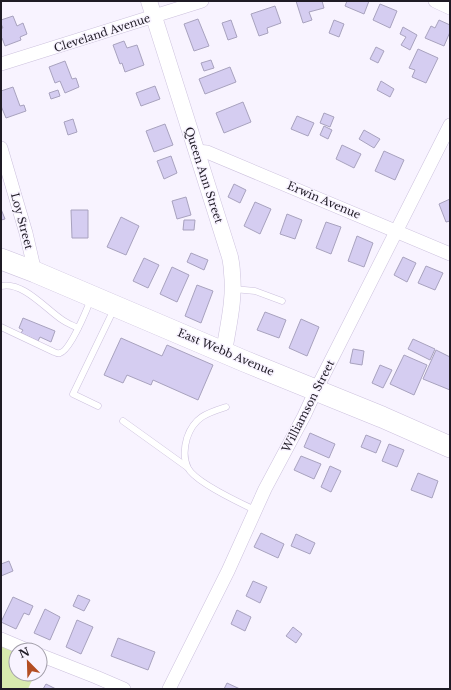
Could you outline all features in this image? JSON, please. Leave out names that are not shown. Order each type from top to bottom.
[{"type":"highway","name":"East Webb Avenue","points":[[1,259],[93,296],[450,447]]},
{"type":"street","name":"Queen Ann Street","points":[[149,1],[230,257],[233,274],[230,314],[224,352]]},
{"type":"street","name":"Cleveland Avenue","points":[[1,64],[202,1]]},
{"type":"street","points":[[435,1],[450,8]]},
{"type":"street","name":"Williamson Street","points":[[169,689],[228,571],[265,489],[304,416],[450,125]]},
{"type":"street","name":"Loy Street","points":[[1,148],[26,233],[35,272]]},
{"type":"street","name":"Erwin Avenue","points":[[197,151],[207,152],[450,254]]},
{"type":"street","points":[[48,658],[124,689]]},
{"type":"lane","points":[[1,286],[9,285],[22,290],[62,320],[78,328]]},
{"type":"lane","points":[[232,289],[256,291],[282,302]]},
{"type":"lane","points":[[1,327],[58,354],[62,353],[75,335],[93,296]]},
{"type":"lane","points":[[98,406],[73,394],[116,306]]},
{"type":"lane","points":[[187,467],[184,458],[184,448],[189,431],[198,419],[206,414],[226,407]]},
{"type":"lane","points":[[123,421],[187,467],[198,478],[229,497],[256,510]]},
{"type":"green space","points":[[1,645],[8,648],[8,682],[31,682],[28,689],[1,689]]},
{"type":"building","points":[[296,1],[322,1],[324,8],[309,12],[312,20],[303,23]]},
{"type":"building","points":[[347,1],[369,1],[364,14],[345,6]]},
{"type":"building","points":[[380,4],[397,11],[390,28],[373,20]]},
{"type":"building","points":[[275,6],[281,23],[267,28],[268,33],[259,36],[251,14]]},
{"type":"building","points":[[13,16],[17,26],[23,23],[27,34],[20,37],[21,40],[5,46],[2,38],[1,39],[1,28],[3,28],[1,20]]},
{"type":"building","points":[[198,19],[209,46],[194,51],[184,24]]},
{"type":"building","points":[[231,20],[237,37],[228,40],[222,23]]},
{"type":"building","points":[[334,20],[344,24],[339,37],[329,33]]},
{"type":"building","points":[[439,20],[450,25],[450,32],[444,46],[425,38],[431,26],[435,28]]},
{"type":"building","points":[[403,27],[417,35],[410,50],[401,45],[406,37],[400,34]]},
{"type":"building","points":[[124,41],[127,48],[137,45],[144,65],[125,72],[122,63],[120,64],[113,45]]},
{"type":"building","points":[[376,47],[384,51],[378,63],[370,59]]},
{"type":"building","points":[[418,49],[438,58],[426,83],[412,77],[415,70],[409,68]]},
{"type":"building","points":[[211,60],[214,68],[204,71],[201,63]]},
{"type":"building","points":[[65,61],[72,79],[76,78],[79,87],[65,93],[60,81],[55,83],[49,67]]},
{"type":"building","points":[[230,67],[236,82],[205,94],[199,79]]},
{"type":"building","points":[[381,81],[394,89],[390,97],[377,90]]},
{"type":"building","points":[[155,86],[160,99],[141,106],[136,93]]},
{"type":"building","points":[[13,87],[20,106],[24,105],[26,111],[6,118],[1,106],[1,91]]},
{"type":"building","points":[[58,90],[60,96],[51,99],[49,93]]},
{"type":"building","points":[[243,102],[251,122],[224,133],[216,113]]},
{"type":"building","points":[[324,113],[334,117],[330,127],[320,123]]},
{"type":"building","points":[[297,116],[314,123],[308,136],[291,129]]},
{"type":"building","points":[[73,119],[77,132],[68,135],[64,122]]},
{"type":"building","points":[[165,124],[173,145],[154,152],[146,131]]},
{"type":"building","points":[[324,126],[332,130],[328,139],[320,135]]},
{"type":"building","points":[[364,130],[380,139],[374,148],[359,139]]},
{"type":"building","points":[[342,145],[361,154],[354,168],[336,159]]},
{"type":"building","points":[[384,151],[404,160],[395,180],[375,171]]},
{"type":"building","points":[[171,156],[177,173],[164,179],[157,161]]},
{"type":"building","points":[[234,184],[246,190],[240,203],[228,197]]},
{"type":"building","points":[[186,197],[191,215],[177,219],[172,201]]},
{"type":"building","points":[[450,199],[450,221],[446,222],[439,204]]},
{"type":"building","points":[[255,202],[271,209],[260,234],[244,226]]},
{"type":"building","points":[[1,209],[5,219],[1,220]]},
{"type":"building","points":[[71,210],[88,210],[88,238],[72,238]]},
{"type":"building","points":[[287,214],[302,220],[295,239],[280,234]]},
{"type":"building","points":[[121,217],[139,226],[126,255],[107,247]]},
{"type":"building","points":[[184,220],[195,220],[194,230],[183,230]]},
{"type":"building","points":[[326,222],[341,227],[331,254],[316,248]]},
{"type":"building","points":[[357,236],[373,243],[364,267],[348,261]]},
{"type":"building","points":[[191,253],[208,260],[204,270],[187,262]]},
{"type":"building","points":[[403,257],[416,263],[407,282],[394,275]]},
{"type":"building","points":[[144,258],[159,265],[148,288],[133,281]]},
{"type":"building","points":[[426,266],[443,273],[435,290],[418,283]]},
{"type":"building","points":[[172,267],[189,275],[177,302],[160,294]]},
{"type":"building","points":[[197,285],[213,291],[201,323],[185,316]]},
{"type":"building","points":[[265,312],[286,320],[279,338],[257,330]]},
{"type":"building","points":[[23,318],[55,331],[51,342],[40,337],[38,341],[21,333],[23,330],[19,328]]},
{"type":"building","points":[[301,319],[319,327],[307,356],[289,348]]},
{"type":"building","points":[[121,338],[162,356],[167,345],[213,365],[198,400],[153,380],[151,385],[127,375],[123,383],[104,375]]},
{"type":"building","points":[[413,339],[435,349],[430,360],[408,349]]},
{"type":"building","points":[[353,349],[364,351],[362,365],[350,363]]},
{"type":"building","points":[[436,350],[450,357],[450,390],[423,379]]},
{"type":"building","points":[[404,355],[427,365],[414,395],[390,384]]},
{"type":"building","points":[[380,365],[392,370],[383,388],[372,383]]},
{"type":"building","points":[[310,433],[335,444],[329,458],[304,447]]},
{"type":"building","points":[[366,435],[381,441],[376,453],[361,447]]},
{"type":"building","points":[[389,444],[404,450],[397,467],[382,461]]},
{"type":"building","points":[[301,456],[321,464],[314,479],[294,470]]},
{"type":"building","points":[[330,466],[341,471],[331,492],[321,487]]},
{"type":"building","points":[[418,473],[438,481],[432,498],[411,490]]},
{"type":"building","points":[[261,533],[284,544],[278,558],[254,547]]},
{"type":"building","points":[[296,534],[315,543],[310,554],[291,546]]},
{"type":"building","points":[[9,561],[13,571],[1,576],[1,564]]},
{"type":"building","points":[[253,581],[267,587],[260,603],[246,596]]},
{"type":"building","points":[[78,595],[90,600],[84,611],[73,606]]},
{"type":"building","points":[[13,597],[33,606],[29,615],[24,613],[16,629],[1,622]]},
{"type":"building","points":[[45,609],[60,617],[50,640],[34,633]]},
{"type":"building","points":[[237,610],[251,617],[245,631],[231,624]]},
{"type":"building","points":[[77,620],[93,627],[81,654],[66,647]]},
{"type":"building","points":[[293,627],[302,634],[296,643],[286,636]]},
{"type":"building","points":[[118,638],[155,652],[148,670],[111,656]]},
{"type":"building","points":[[227,683],[240,689],[224,689]]},
{"type":"building","points":[[46,684],[56,689],[43,689]]}]
